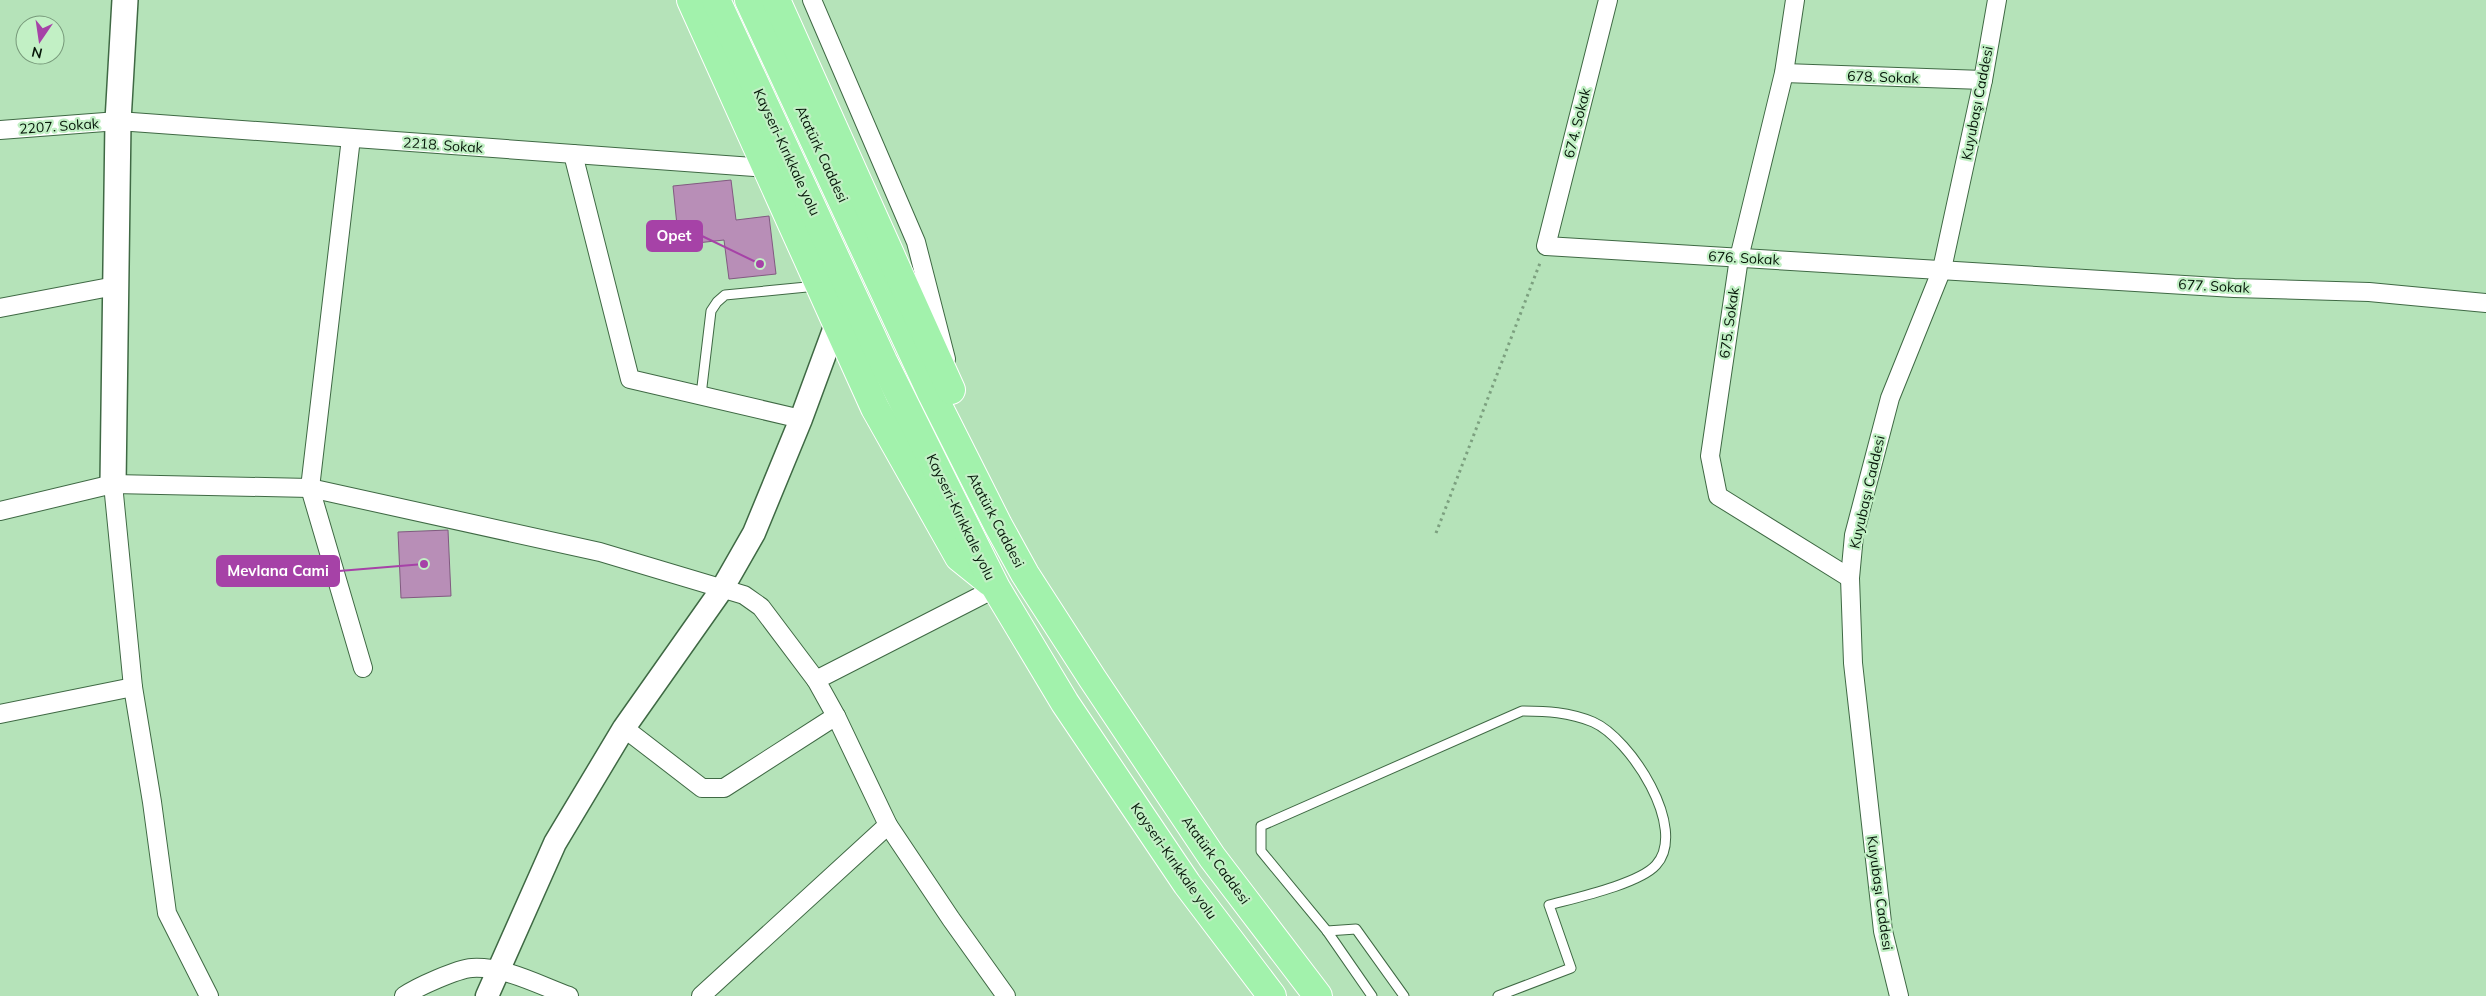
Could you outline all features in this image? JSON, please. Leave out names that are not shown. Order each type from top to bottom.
[{"type":"highway","points":[[691,0],[875,408],[959,556],[996,588]]},
{"type":"highway","name":"Kayseri-Kırıkkale yolu","points":[[716,0],[883,361],[996,588],[1065,703],[1187,884],[1272,996]]},
{"type":"highway","name":"Atatürk Caddesi","points":[[749,0],[932,394],[993,516],[1026,574],[1092,678],[1212,857],[1318,996]]},
{"type":"highway","points":[[776,0],[1010,521],[1026,574]]},
{"type":"main road","points":[[113,484],[118,121],[125,0]]},
{"type":"street","points":[[812,0],[916,242],[943,342],[952,392]]},
{"type":"street","name":"674. Sokak","points":[[1546,246],[1608,0]]},
{"type":"street","name":"675. Sokak","points":[[1795,0],[1784,73],[1739,258],[1710,456],[1718,496],[1850,578]]},
{"type":"street","name":"Kuyubaşı Caddesi","points":[[1899,996],[1882,921],[1853,663],[1850,578],[1854,535],[1890,398],[1942,270],[1983,80],[1997,0]]},
{"type":"street","name":"678. Sokak","points":[[1784,73],[1983,80]]},
{"type":"street","name":"2207. Sokak","points":[[0,130],[118,121]]},
{"type":"street","name":"2218. Sokak","points":[[118,121],[768,168]]},
{"type":"street","points":[[351,138],[310,488],[363,668]]},
{"type":"street","points":[[573,154],[630,380],[701,394],[801,419]]},
{"type":"street","name":"676. Sokak","points":[[1546,246],[1942,270]]},
{"type":"street","name":"677. Sokak","points":[[1942,270],[2234,288],[2368,292],[2486,303]]},
{"type":"street","points":[[0,308],[115,286]]},
{"type":"street","points":[[487,996],[555,843],[624,728],[722,589],[754,532],[801,419],[836,324]]},
{"type":"street","points":[[113,484],[133,687],[152,802],[167,913],[209,996]]},
{"type":"street","points":[[0,511],[113,484],[310,488],[600,552],[744,595],[761,607],[816,680],[836,716],[888,824],[951,919],[1006,996]]},
{"type":"street","points":[[816,680],[996,588]]},
{"type":"street","points":[[0,714],[133,687]]},
{"type":"street","points":[[624,728],[702,788],[724,788],[836,716]]},
{"type":"street","points":[[701,996],[888,824]]},
{"type":"street","points":[[404,996],[442,978],[471,968],[499,970],[569,996]]},
{"type":"lane","points":[[701,394],[711,311],[717,302],[725,295],[820,285]]},
{"type":"lane","points":[[1372,996],[1327,931],[1260,851],[1261,826],[1522,710],[1560,712],[1594,723],[1621,744],[1650,782],[1667,837],[1663,854],[1655,866],[1639,877],[1549,905],[1571,968],[1498,996]]},
{"type":"lane","points":[[1327,931],[1356,929],[1404,996]]},
{"type":"path","points":[[1436,533],[1546,246]]},
{"type":"building","points":[[731,180],[736,220],[769,216],[776,274],[729,279],[724,240],[679,245],[673,186]]},
{"type":"building","points":[[448,530],[451,596],[401,598],[398,532]]},
{"type":"place","name":"Opet","points":[[760,264]]},
{"type":"place","name":"Mevlana Cami","points":[[424,564]]}]
